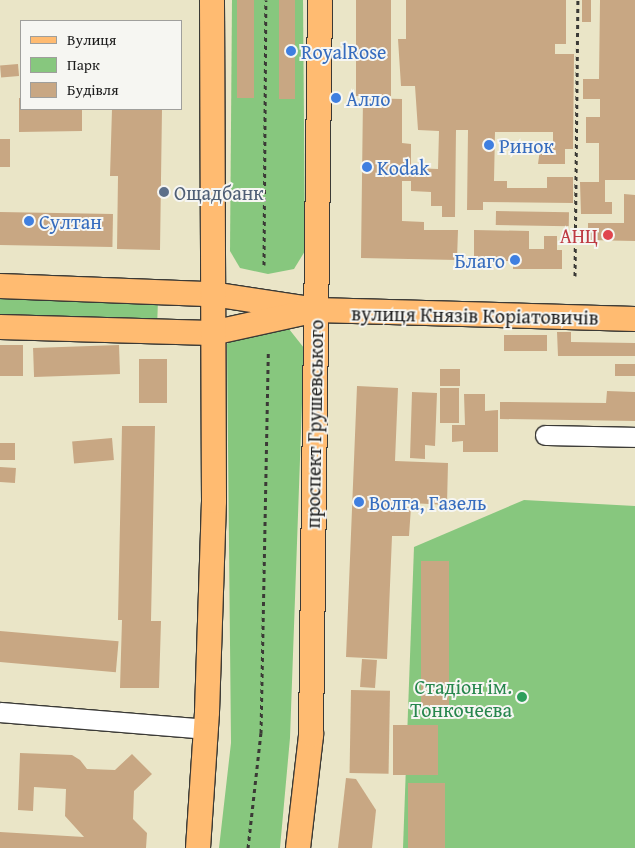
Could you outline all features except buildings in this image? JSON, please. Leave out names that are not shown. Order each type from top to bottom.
[{"type":"main road","points":[[198,848],[207,729],[214,501],[212,0]]},
{"type":"main road","name":"проспект Грушевського","points":[[298,848],[311,736],[320,0]]},
{"type":"main road","name":"вулиця Князів Коріатовичів","points":[[0,286],[212,294],[316,310],[635,319]]},
{"type":"main road","name":"вулиця Князів Коріатовичів","points":[[0,327],[212,333],[316,310]]},
{"type":"street","points":[[545,435],[635,437]]},
{"type":"street","points":[[0,712],[207,729]]},
{"type":"path","points":[[264,265],[266,0]]},
{"type":"path","points":[[575,276],[578,0]]},
{"type":"path","points":[[248,848],[260,733],[268,352]]},
{"type":"green space","points":[[232,0],[303,0],[305,251],[294,269],[268,274],[240,268],[230,251]]},
{"type":"green space","points":[[0,297],[158,303],[157,320],[0,314]]},
{"type":"green space","points":[[266,323],[289,329],[304,348],[290,738],[280,848],[219,848],[231,743],[227,344],[243,330]]},
{"type":"green space","name":"Стадіон ім. Тонкочеєва","points":[[524,500],[635,506],[635,848],[403,848],[414,547]]},
{"type":"place","name":"RoyalRose","points":[[291,51]]},
{"type":"place","name":"Алло","points":[[336,98]]},
{"type":"place","name":"Ринок","points":[[489,145]]},
{"type":"place","name":"Kodak","points":[[367,167]]},
{"type":"place","name":"Ощадбанк","points":[[164,192]]},
{"type":"place","name":"Султан","points":[[29,221]]},
{"type":"place","name":"АНЦ","points":[[608,235]]},
{"type":"place","name":"Благо","points":[[515,260]]},
{"type":"place","name":"Волга, Газель","points":[[359,502]]},
{"type":"place","name":"Стадіон ім. Тонкочеєва","points":[[522,697]]}]
